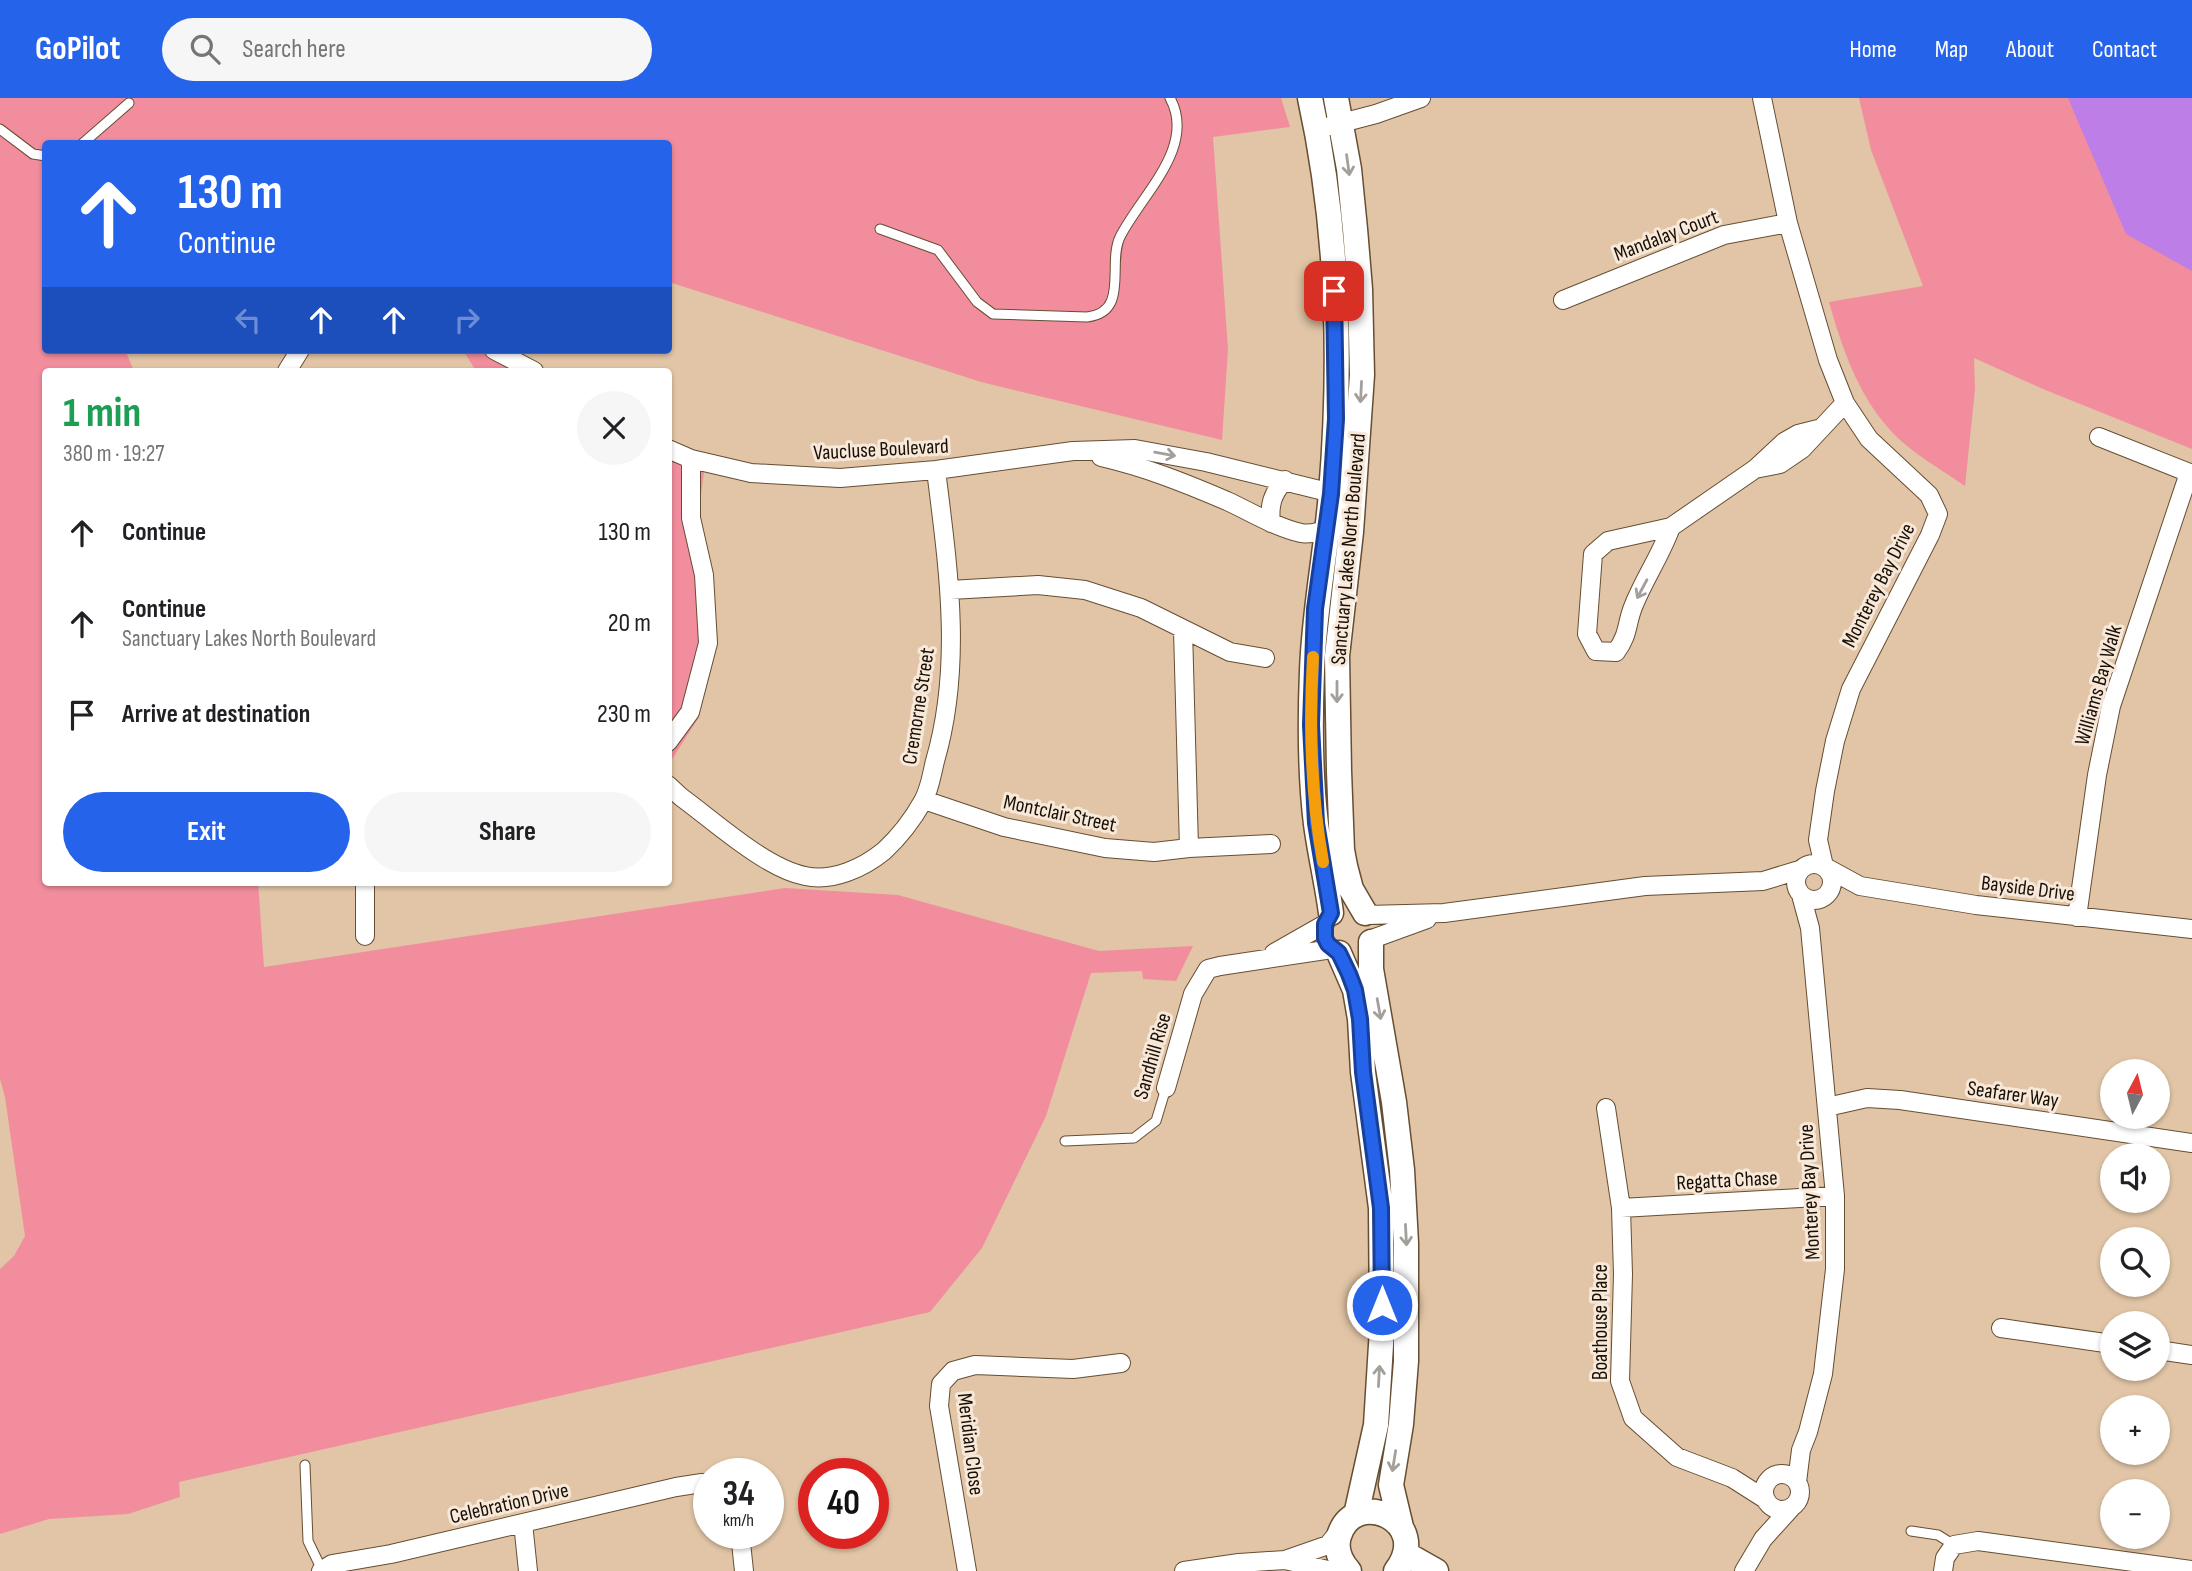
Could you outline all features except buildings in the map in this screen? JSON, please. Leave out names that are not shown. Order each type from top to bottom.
[{"type":"street","name":"Sanctuary Lakes North Boulevard","points":[[1310,98],[1317,129],[1329,228],[1336,318],[1336,419],[1343,495]]},
{"type":"street","name":"Sanctuary Lakes North Boulevard","points":[[1336,98],[1355,229],[1362,375],[1339,531],[1337,656],[1342,850],[1351,888],[1369,927],[1371,969],[1394,1102],[1402,1170],[1406,1361],[1401,1424],[1391,1485],[1407,1544],[1401,1562]]},
{"type":"street","points":[[1317,129],[1421,98]]},
{"type":"street","name":"Monterey Bay Drive","points":[[1762,98],[1788,223],[1828,360],[1845,403],[1869,439],[1929,495],[1938,514],[1930,535],[1850,689],[1835,741],[1818,840],[1825,867]]},
{"type":"street","name":"Mandalay Court","points":[[1563,300],[1724,235],[1788,223]]},
{"type":"street","points":[[502,354],[528,368]]},
{"type":"street","points":[[1671,527],[1662,551],[1633,607],[1625,639],[1616,652],[1596,651],[1587,634],[1593,554],[1608,541],[1671,527],[1755,469],[1784,442],[1798,434],[1818,429],[1845,403]]},
{"type":"street","name":"Williams Bay Walk","points":[[2077,917],[2097,775],[2111,706],[2191,473],[2099,437]]},
{"type":"street","name":"Vaucluse Boulevard","points":[[672,451],[691,459],[751,473],[840,478],[936,470],[1073,450],[1135,449],[1206,462],[1343,495]]},
{"type":"street","name":"Vaucluse Boulevard","points":[[1073,450],[1135,465],[1177,479],[1271,523],[1309,534],[1339,531]]},
{"type":"street","points":[[672,737],[690,712],[708,643],[704,575],[691,517],[691,459]]},
{"type":"street","name":"Cremorne Street","points":[[672,789],[772,864],[807,877],[843,874],[872,861],[897,839],[924,800],[940,744],[951,660],[950,590],[936,470]]},
{"type":"street","points":[[1271,523],[1269,509],[1275,492],[1285,480]]},
{"type":"street","name":"Sanctuary Lakes North Boulevard","points":[[1328,918],[1316,823],[1311,725],[1315,609],[1339,531]]},
{"type":"street","points":[[950,590],[1038,585],[1085,590],[1141,608],[1230,652],[1265,658]]},
{"type":"street","points":[[1184,630],[1189,848]]},
{"type":"street","name":"Montclair Street","points":[[924,800],[1004,827],[1105,848],[1154,852],[1271,844]]},
{"type":"street","name":"Monterey Bay Drive","points":[[1800,869],[1818,840]]},
{"type":"street","points":[[1369,927],[1645,886],[1763,881],[1813,863],[1825,867],[1832,878],[1831,890],[1826,896],[1812,900],[1800,893],[1763,881]]},
{"type":"street","name":"Bayside Drive","points":[[1825,867],[1860,886],[1976,905],[2192,929]]},
{"type":"street","points":[[1800,869],[1795,881],[1800,893]]},
{"type":"street","points":[[365,886],[365,936]]},
{"type":"street","name":"Bayside Drive","points":[[1826,896],[1860,886]]},
{"type":"street","name":"Monterey Bay Drive","points":[[1797,1482],[1801,1450],[1823,1374],[1835,1269],[1835,1196],[1827,1107],[1810,928],[1800,893]]},
{"type":"street","name":"Monterey Bay Drive","points":[[1810,928],[1826,896]]},
{"type":"street","points":[[1336,951],[1353,955],[1366,948],[1369,927],[1359,909],[1345,906],[1328,918],[1325,938],[1336,951],[1352,982],[1358,1009],[1363,1072],[1381,1208],[1382,1329],[1376,1425],[1349,1522],[1338,1539],[1341,1561],[1349,1571]]},
{"type":"street","name":"Sandhill Rise","points":[[1265,958],[1328,918]]},
{"type":"street","name":"Sandhill Rise","points":[[1166,1088],[1193,994],[1208,970],[1265,958],[1336,951]]},
{"type":"street","name":"Seafarer Way","points":[[1827,1107],[1867,1098],[1900,1100],[2192,1143]]},
{"type":"street","name":"Boathouse Place","points":[[1606,1108],[1621,1209],[1623,1274],[1620,1381],[1633,1418],[1677,1457],[1732,1478],[1767,1502]]},
{"type":"street","name":"Regatta Chase","points":[[1621,1209],[1835,1196]]},
{"type":"street","points":[[2001,1328],[2100,1342]]},
{"type":"street","points":[[2170,1352],[2192,1355]]},
{"type":"street","name":"Meridian Close","points":[[967,1571],[939,1406],[941,1384],[953,1371],[975,1365],[1073,1369],[1122,1363]]},
{"type":"street","name":"Monterey Bay Drive","points":[[1771,1478],[1801,1450]]},
{"type":"street","points":[[1744,1571],[1763,1539],[1799,1498],[1797,1482],[1789,1475],[1771,1478],[1764,1487],[1767,1502],[1763,1539]]},
{"type":"street","name":"Boathouse Place","points":[[1732,1478],[1771,1478]]},
{"type":"street","name":"Celebration Drive","points":[[322,1571],[332,1564],[391,1555],[523,1522],[693,1484]]},
{"type":"street","points":[[1767,1502],[1777,1510],[1791,1508]]},
{"type":"street","points":[[1184,1571],[1238,1563],[1285,1560],[1328,1545],[1349,1522],[1366,1512],[1386,1514],[1401,1527]]},
{"type":"street","points":[[523,1522],[528,1571]]},
{"type":"street","points":[[1943,1571],[1945,1558],[1954,1545],[1978,1541],[2192,1570]]},
{"type":"street","points":[[742,1549],[744,1571]]},
{"type":"street","points":[[1285,1560],[1332,1571]]},
{"type":"street","points":[[1401,1562],[1436,1571]]},
{"type":"lane","points":[[880,229],[938,250],[976,302],[993,314],[1087,317],[1101,314],[1112,303],[1119,240],[1175,149],[1178,126],[1170,98]]},
{"type":"lane","points":[[87,140],[129,103]]},
{"type":"lane","points":[[0,129],[33,153],[42,155]]},
{"type":"lane","name":"Sandhill Rise","points":[[1065,1141],[1133,1138],[1156,1121],[1166,1088]]},
{"type":"lane","points":[[305,1465],[308,1541],[322,1571]]},
{"type":"lane","points":[[1911,1531],[1938,1535],[1954,1545]]},
{"type":"shaded area","points":[[0,98],[1281,98],[1290,127],[1213,137],[1228,349],[1222,440],[981,382],[672,283],[672,140],[42,140],[42,354],[127,354],[133,368],[42,368],[42,886],[258,886],[264,967],[785,888],[898,895],[1099,951],[1193,946],[1176,981],[1143,979],[1142,971],[1091,973],[1046,1116],[982,1248],[930,1312],[179,1482],[180,1497],[128,1514],[49,1519],[0,1534],[0,1269],[14,1256],[25,1236],[5,1097],[0,1079]]},
{"type":"shaded area","points":[[1859,98],[2192,98],[2192,449],[1974,358],[1975,389],[1965,486],[1917,453],[1891,431],[1860,386],[1829,302],[1923,286],[1871,150]]},
{"type":"shaded area","points":[[2068,98],[2192,98],[2192,271],[2126,234]]},
{"type":"shaded area","points":[[465,354],[498,354],[528,368],[474,368]]},
{"type":"shaded area","points":[[672,451],[705,465],[698,518],[716,644],[699,717],[672,759]]},
{"type":"slow traffic","points":[[1313,657],[1311,725],[1316,823],[1323,862]]},
{"type":"route","points":[[1334,291],[1336,419],[1331,494],[1315,609],[1311,725],[1316,823],[1331,913],[1325,924],[1325,938],[1332,949],[1339,953],[1349,974],[1360,1019],[1363,1072],[1381,1208],[1382,1305]]}]
